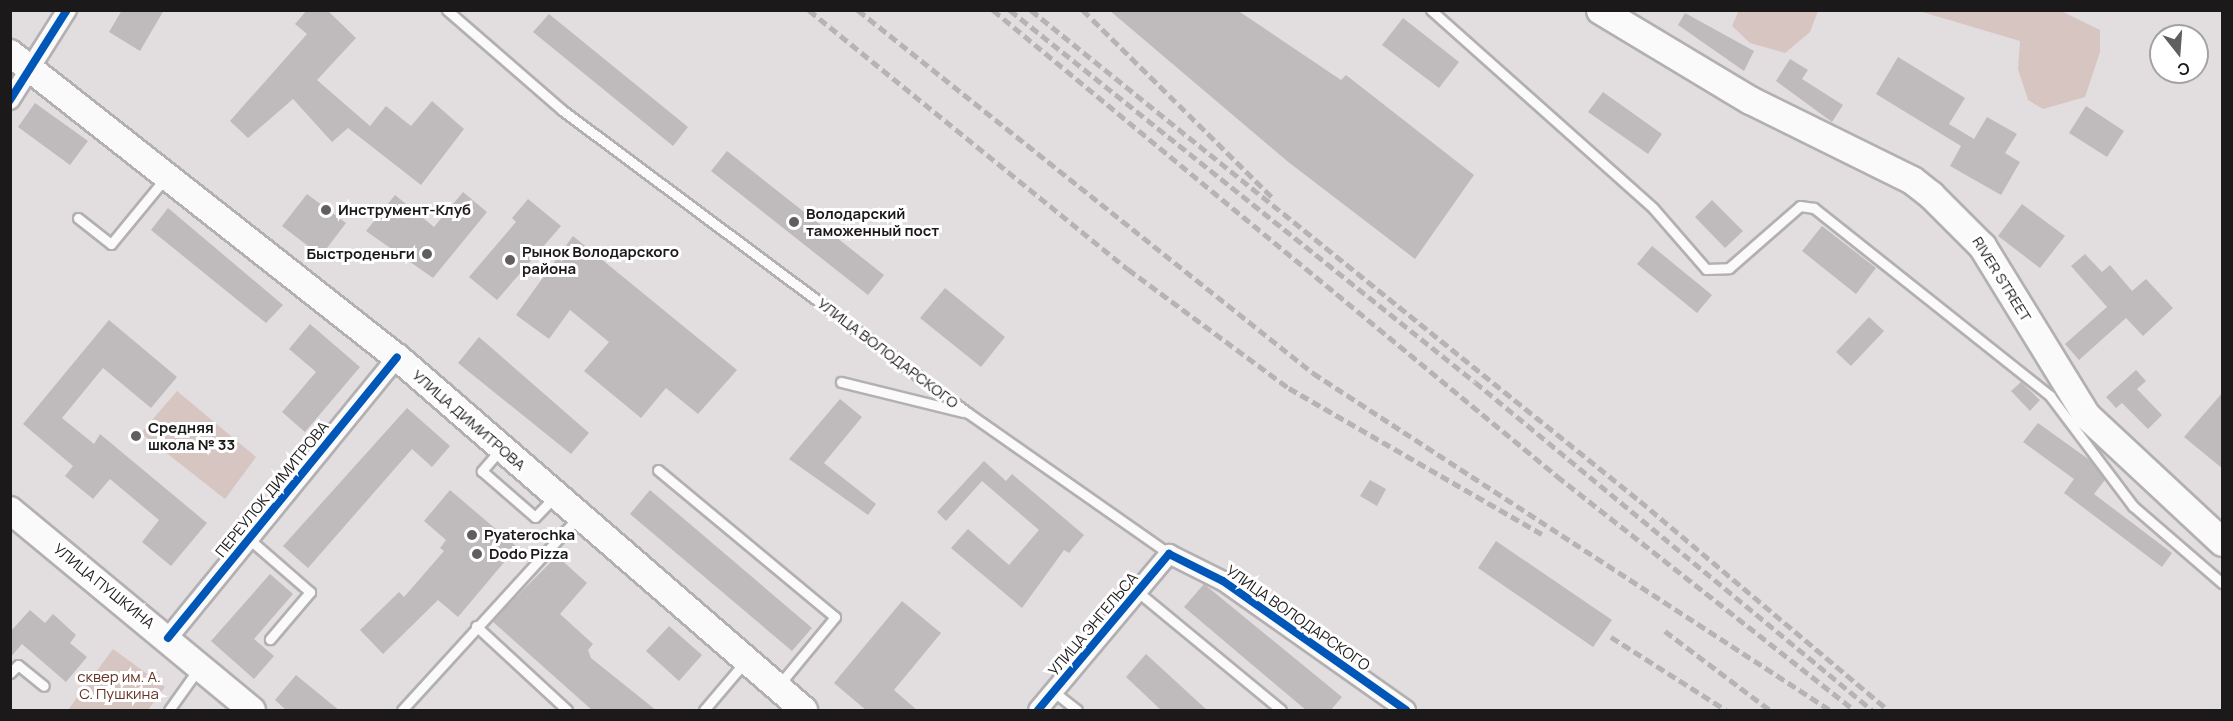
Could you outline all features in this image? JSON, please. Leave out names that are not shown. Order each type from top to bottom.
[{"type":"main road","name":"RIVER STREET","points":[[1600,10],[1750,100],[1912,180],[1931,195],[1982,246],[2086,415],[2223,542]]},
{"type":"main road","name":"УЛИЦА ДИМИТРОВА","points":[[10,53],[397,357],[744,663],[804,711]]},
{"type":"main road","name":"УЛИЦА ПУШКИНА","points":[[10,510],[201,666],[252,711]]},
{"type":"street","points":[[10,100],[67,10]]},
{"type":"street","name":"ПЕРЕУЛОК ДИМИТРОВА","points":[[168,639],[397,357]]},
{"type":"street","name":"УЛИЦА ЭНГЕЛЬСА","points":[[1038,711],[1169,554]]},
{"type":"street","name":"УЛИЦА ВОЛОДАРСКОГО","points":[[1169,554],[1223,580],[1406,711]]},
{"type":"lane","name":"УЛИЦА ВОЛОДАРСКОГО","points":[[447,10],[562,110],[968,413],[1169,554]]},
{"type":"lane","points":[[1431,10],[1653,208],[1706,269],[1729,268],[1800,206],[1814,208],[2050,396],[2133,506],[2223,583]]},
{"type":"lane","points":[[78,218],[111,244],[168,176]]},
{"type":"lane","points":[[842,382],[968,413]]},
{"type":"lane","points":[[658,470],[835,617],[776,689]]},
{"type":"lane","points":[[402,711],[476,626],[578,516]]},
{"type":"lane","points":[[249,539],[310,592],[270,639]]},
{"type":"lane","points":[[1138,592],[1281,711]]},
{"type":"lane","points":[[476,626],[567,710]]},
{"type":"lane","points":[[704,711],[744,663]]},
{"type":"lane","points":[[10,673],[18,664],[44,686]]},
{"type":"lane","points":[[169,711],[201,666]]},
{"type":"lane","points":[[1054,692],[1077,711]]},
{"type":"green space","points":[[1739,10],[1818,11],[1810,32],[1785,53],[1750,43],[1732,26]]},
{"type":"green space","points":[[1919,11],[2061,11],[2100,30],[2100,52],[2085,97],[2043,109],[2028,100],[2018,69],[2020,41]]},
{"type":"green space","points":[[177,391],[256,457],[225,499],[141,433]]},
{"type":"green space","name":"сквер им. А. С. Пушкина","points":[[113,649],[165,687],[148,710],[68,710]]},
{"type":"building","points":[[122,10],[164,10],[140,51],[109,32]]},
{"type":"building","points":[[307,10],[327,10],[356,38],[317,80],[370,126],[386,106],[411,126],[432,101],[464,129],[421,185],[348,128],[332,142],[293,99],[248,138],[230,121],[307,34],[295,24]]},
{"type":"building","points":[[1109,10],[1237,10],[1341,80],[1346,75],[1474,175],[1415,259],[1287,161]]},
{"type":"building","points":[[1685,13],[1754,51],[1744,71],[1678,25]]},
{"type":"building","points":[[549,14],[688,127],[673,146],[533,32]]},
{"type":"building","points":[[1403,18],[1459,62],[1439,88],[1382,45]]},
{"type":"building","points":[[1898,57],[1965,98],[1949,124],[1974,139],[1987,117],[2017,134],[2005,153],[2020,162],[2001,195],[1950,166],[1961,146],[1876,94]]},
{"type":"building","points":[[1790,59],[1808,70],[1802,79],[1843,105],[1832,122],[1776,81]]},
{"type":"building","points":[[1603,92],[1662,134],[1648,154],[1588,112]]},
{"type":"building","points":[[35,103],[88,141],[70,165],[18,127]]},
{"type":"building","points":[[2086,106],[2124,131],[2107,157],[2069,133]]},
{"type":"building","points":[[727,151],[884,275],[868,295],[711,171]]},
{"type":"building","points":[[463,192],[487,212],[433,278],[366,231],[395,195],[434,227]]},
{"type":"building","points":[[307,194],[346,223],[321,256],[282,226]]},
{"type":"building","points":[[528,199],[561,226],[497,300],[469,277],[516,222],[512,218]]},
{"type":"building","points":[[1712,200],[1743,231],[1725,248],[1695,217]]},
{"type":"building","points":[[2022,204],[2065,236],[2040,268],[1998,236]]},
{"type":"building","points":[[168,208],[283,305],[266,323],[151,230]]},
{"type":"building","points":[[1822,226],[1876,268],[1856,294],[1802,251]]},
{"type":"building","points":[[573,236],[737,370],[698,414],[666,388],[641,418],[584,371],[609,342],[570,310],[549,339],[516,315]]},
{"type":"building","points":[[1652,246],[1712,295],[1697,313],[1637,264]]},
{"type":"building","points":[[2085,254],[2102,272],[2110,265],[2132,291],[2146,279],[2173,308],[2143,336],[2126,318],[2079,360],[2065,344],[2107,307],[2071,266]]},
{"type":"building","points":[[945,288],[1005,337],[981,367],[920,318]]},
{"type":"building","points":[[1869,317],[1884,331],[1851,366],[1836,352]]},
{"type":"building","points":[[109,320],[177,377],[151,408],[103,368],[62,418],[94,444],[100,434],[207,523],[171,566],[142,542],[159,520],[110,479],[93,499],[65,476],[73,466],[23,424]]},
{"type":"building","points":[[310,324],[360,367],[305,432],[282,412],[316,372],[289,349]]},
{"type":"building","points":[[479,337],[589,433],[571,454],[458,363]]},
{"type":"building","points":[[2136,370],[2146,381],[2137,389],[2162,415],[2148,429],[2122,403],[2116,408],[2106,397]]},
{"type":"building","points":[[2021,382],[2040,400],[2030,411],[2011,391]]},
{"type":"building","points":[[2223,392],[2223,469],[2184,437]]},
{"type":"building","points":[[840,399],[862,417],[824,463],[876,504],[868,515],[789,459]]},
{"type":"building","points":[[407,408],[450,446],[432,467],[412,449],[308,568],[283,546]]},
{"type":"building","points":[[2038,423],[2091,461],[2105,480],[2094,494],[2172,553],[2162,567],[2064,493],[2074,479],[2023,442]]},
{"type":"building","points":[[984,461],[1006,481],[1012,474],[1084,535],[1069,553],[1064,550],[1022,608],[951,548],[968,529],[1009,565],[1039,530],[982,481],[946,521],[937,512]]},
{"type":"building","points":[[1370,480],[1386,489],[1377,506],[1360,496]]},
{"type":"building","points":[[450,490],[517,547],[458,617],[438,600],[383,654],[360,630],[399,592],[404,597],[444,551],[440,548],[446,540],[424,521]]},
{"type":"building","points":[[650,490],[812,628],[792,651],[630,514]]},
{"type":"building","points":[[1496,541],[1612,620],[1593,647],[1478,568]]},
{"type":"building","points":[[557,556],[587,583],[560,614],[593,644],[588,650],[591,658],[657,711],[593,711],[492,621]]},
{"type":"building","points":[[270,574],[293,594],[254,639],[274,656],[254,679],[211,641]]},
{"type":"building","points":[[1204,584],[1342,697],[1330,711],[1307,711],[1184,607]]},
{"type":"building","points":[[902,601],[941,633],[894,690],[918,711],[867,711],[834,683]]},
{"type":"building","points":[[30,610],[45,623],[53,614],[76,635],[70,643],[87,657],[66,682],[22,644],[10,658],[10,632]]},
{"type":"building","points":[[669,626],[702,655],[679,681],[646,651]]},
{"type":"building","points":[[1146,654],[1208,711],[1162,711],[1126,677]]},
{"type":"building","points":[[296,675],[340,711],[287,711],[275,700]]},
{"type":"railway","points":[[809,10],[1128,269],[1289,388],[1542,534]]},
{"type":"railway","points":[[858,10],[1313,373],[1830,710]]},
{"type":"railway","points":[[993,10],[1557,476],[1854,710]]},
{"type":"railway","points":[[1010,10],[1475,382],[1872,710]]},
{"type":"railway","points":[[1031,10],[1640,501],[1888,710]]},
{"type":"railway","points":[[1083,10],[1272,197]]},
{"type":"railway","points":[[1665,631],[1770,710]]},
{"type":"railway","points":[[1611,637],[1726,710]]},
{"type":"cycle path","points":[[10,100],[67,10]]},
{"type":"cycle path","points":[[168,638],[397,357]]},
{"type":"cycle path","points":[[1038,710],[1169,554],[1223,581],[1406,710]]},
{"type":"place","name":"Инструмент-Клуб","points":[[326,210]]},
{"type":"place","name":"Володарский таможенный пост","points":[[794,222]]},
{"type":"place","name":"Быстроденьги","points":[[427,254]]},
{"type":"place","name":"Рынок Володарского района","points":[[510,260]]},
{"type":"place","name":"Средняя школа № 33","points":[[136,436]]},
{"type":"place","name":"Pyaterochka","points":[[472,535]]},
{"type":"place","name":"Dodo Pizza","points":[[477,554]]}]
